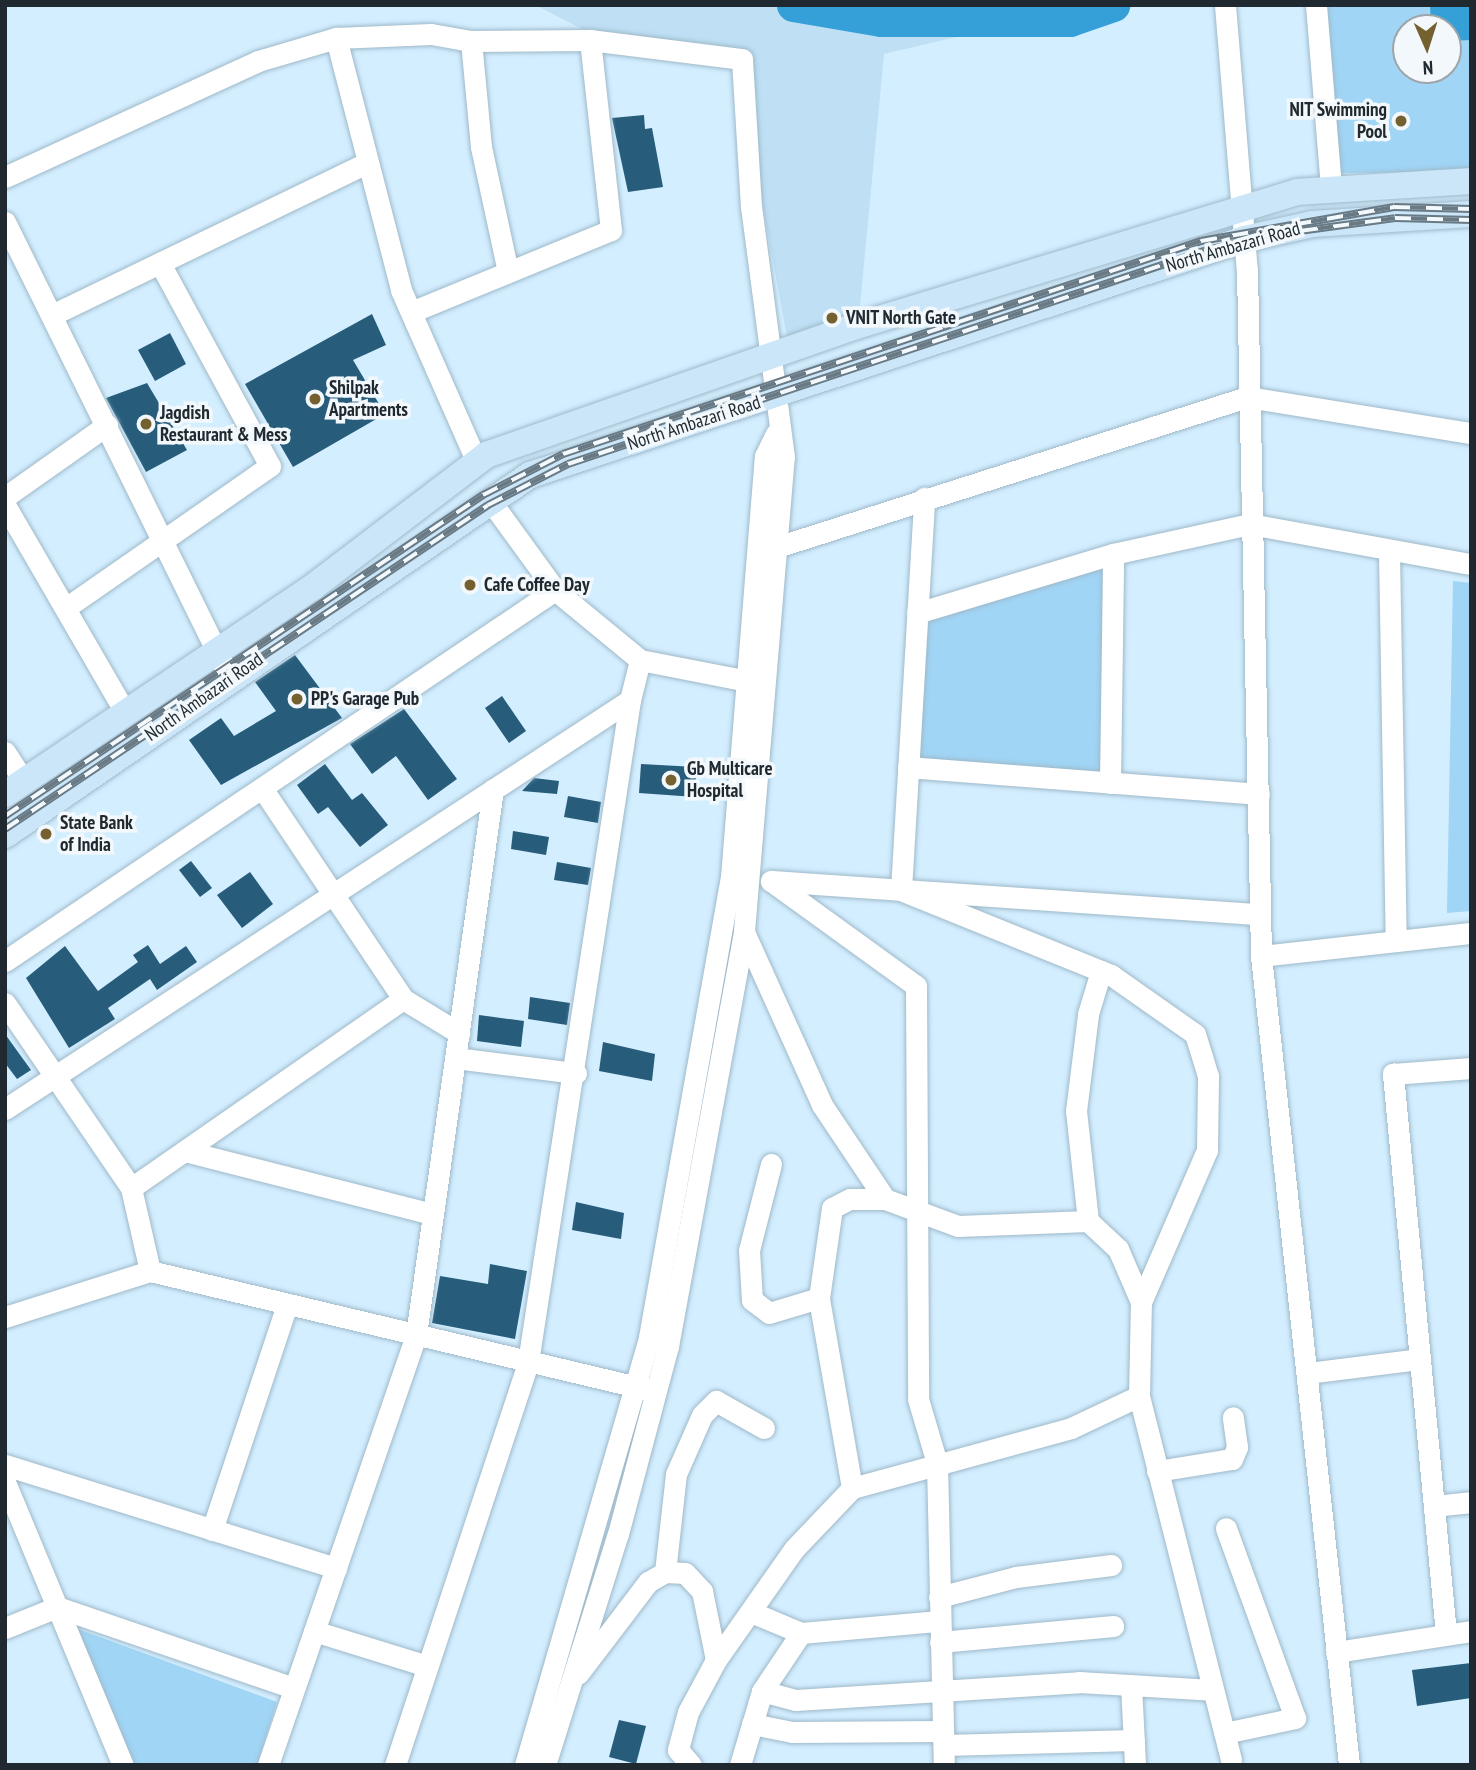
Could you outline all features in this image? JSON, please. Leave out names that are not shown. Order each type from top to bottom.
[{"type":"main road","name":"North Ambazari Road","points":[[15,788],[215,654],[477,460],[769,356],[833,326],[1242,208],[1331,189],[1471,181]]},
{"type":"main road","name":"North Ambazari Road","points":[[5,835],[489,499],[530,475],[773,398],[1245,239],[1312,224],[1471,214]]},
{"type":"street","points":[[1225,5],[1245,239],[1261,956],[1349,1765]]},
{"type":"street","points":[[1316,5],[1331,189]]},
{"type":"street","points":[[5,177],[258,61],[336,38],[431,34],[471,41],[590,40],[743,59],[776,433],[784,457],[777,547],[759,684]]},
{"type":"street","points":[[336,38],[365,164],[411,312],[477,460]]},
{"type":"street","points":[[411,312],[611,230],[590,40]]},
{"type":"street","points":[[471,41],[481,147],[508,272]]},
{"type":"street","points":[[52,316],[365,164]]},
{"type":"street","points":[[5,222],[165,543],[215,654],[230,678]]},
{"type":"street","points":[[67,607],[165,543],[270,466],[160,263]]},
{"type":"street","points":[[777,547],[1248,397],[1471,433]]},
{"type":"street","points":[[5,497],[107,425]]},
{"type":"street","points":[[545,1765],[575,1677],[648,1390],[744,931],[751,879],[765,456],[776,433]]},
{"type":"street","points":[[901,890],[924,498]]},
{"type":"street","points":[[489,499],[555,590],[640,660],[759,684]]},
{"type":"street","points":[[5,505],[67,607],[127,714]]},
{"type":"street","points":[[917,613],[1113,554],[1250,524],[1389,552],[1471,564]]},
{"type":"street","points":[[1389,552],[1396,941]]},
{"type":"street","points":[[1110,783],[1113,554]]},
{"type":"street","points":[[5,961],[555,590]]},
{"type":"street","points":[[395,1765],[528,1362],[576,1073],[630,700],[640,660]]},
{"type":"street","points":[[5,1109],[630,700]]},
{"type":"street","points":[[5,752],[15,788]]},
{"type":"street","points":[[908,767],[1259,794]]},
{"type":"street","points":[[262,788],[403,999],[459,1033]]},
{"type":"street","points":[[268,1765],[416,1335],[494,789]]},
{"type":"street","points":[[751,879],[1260,914]]},
{"type":"street","points":[[751,879],[916,986],[922,1213],[918,1399],[937,1463],[939,1631],[944,1747]]},
{"type":"street","points":[[525,1765],[648,1390],[751,879]]},
{"type":"street","points":[[901,890],[1101,971],[1195,1034],[1208,1076],[1207,1150],[1141,1302],[1139,1396],[1225,1733],[1227,1763]]},
{"type":"street","points":[[744,931],[822,1105],[885,1199]]},
{"type":"street","points":[[1261,956],[1471,933]]},
{"type":"street","points":[[1101,971],[1088,1014],[1076,1111],[1088,1221],[1118,1249],[1141,1302]]},
{"type":"street","points":[[131,1188],[403,999]]},
{"type":"street","points":[[5,1003],[131,1188],[150,1271]]},
{"type":"street","points":[[455,1058],[576,1073]]},
{"type":"street","points":[[1446,1634],[1393,1074],[1471,1068]]},
{"type":"street","points":[[185,1151],[433,1214]]},
{"type":"street","points":[[771,1164],[749,1250],[751,1300],[769,1313],[819,1298]]},
{"type":"street","points":[[852,1488],[819,1298],[832,1208],[850,1199],[885,1199],[958,1226],[1088,1221]]},
{"type":"street","points":[[5,1317],[150,1271],[648,1390]]},
{"type":"street","points":[[212,1530],[288,1304]]},
{"type":"street","points":[[1307,1373],[1420,1359]]},
{"type":"street","points":[[691,1765],[678,1750],[688,1712],[716,1660],[821,1515],[852,1488],[1071,1428],[1139,1396]]},
{"type":"street","points":[[665,1572],[676,1474],[702,1415],[716,1401],[764,1429]]},
{"type":"street","points":[[1157,1471],[1232,1459],[1237,1447],[1233,1417]]},
{"type":"street","points":[[5,1465],[335,1569]]},
{"type":"street","points":[[5,1482],[123,1765]]},
{"type":"street","points":[[1434,1506],[1471,1502]]},
{"type":"street","points":[[1225,1733],[1295,1718],[1226,1528]]},
{"type":"street","points":[[939,1597],[1016,1577],[1111,1566]]},
{"type":"street","points":[[575,1677],[648,1582],[665,1572],[685,1573],[702,1591],[716,1660]]},
{"type":"street","points":[[5,1628],[57,1606],[294,1688]]},
{"type":"street","points":[[751,1612],[801,1633],[1113,1626]]},
{"type":"street","points":[[314,1631],[427,1665]]},
{"type":"street","points":[[1336,1652],[1471,1631]]},
{"type":"street","points":[[740,1765],[762,1691],[801,1633]]},
{"type":"street","points":[[762,1691],[796,1700],[942,1690],[1131,1685],[1212,1690]]},
{"type":"street","points":[[1131,1685],[1135,1765]]},
{"type":"street","points":[[752,1724],[944,1747],[1134,1740]]},
{"type":"shaded area","points":[[535,5],[1090,5],[884,54],[859,316],[787,337],[737,67],[592,34]]},
{"type":"shaded area","name":"NIT Swimming Pool","points":[[1324,5],[1471,5],[1471,172],[1335,173]]},
{"type":"shaded area","points":[[1430,5],[1471,5],[1471,40],[1462,40],[1462,14],[1430,14]]},
{"type":"shaded area","points":[[1102,569],[1102,777],[920,760],[926,620]]},
{"type":"shaded area","points":[[1453,581],[1471,583],[1471,911],[1447,913]]},
{"type":"shaded area","points":[[75,1628],[277,1702],[257,1765],[134,1765]]},
{"type":"building","points":[[644,115],[645,129],[652,128],[663,187],[628,192],[612,118]]},
{"type":"building","name":"Shilpak Apartments","points":[[372,314],[386,345],[353,360],[385,414],[293,467],[245,384]]},
{"type":"building","points":[[170,333],[186,364],[155,381],[138,350]]},
{"type":"building","name":"Jagdish Restaurant & Mess","points":[[147,383],[187,450],[146,472],[106,398]]},
{"type":"building","points":[[295,655],[342,718],[221,785],[189,740],[221,718],[234,736],[276,711],[255,682]]},
{"type":"building","points":[[502,696],[526,731],[509,743],[485,708]]},
{"type":"building","points":[[404,709],[457,779],[428,800],[396,756],[372,774],[350,744]]},
{"type":"building","points":[[325,764],[352,800],[362,793],[388,825],[360,847],[328,807],[318,814],[297,785]]},
{"type":"building","points":[[641,764],[696,767],[695,797],[639,793]]},
{"type":"building","points":[[534,778],[559,781],[557,794],[522,791]]},
{"type":"building","points":[[568,796],[601,802],[598,823],[564,817]]},
{"type":"building","points":[[513,831],[549,837],[546,855],[511,849]]},
{"type":"building","points":[[191,861],[212,888],[200,897],[179,870]]},
{"type":"building","points":[[557,862],[591,868],[588,885],[554,880]]},
{"type":"building","points":[[250,872],[273,904],[242,928],[217,895]]},
{"type":"building","points":[[148,945],[160,964],[186,946],[197,962],[157,990],[150,979],[108,1008],[115,1019],[69,1048],[26,978],[65,946],[98,991],[138,962],[133,955]]},
{"type":"building","points":[[530,997],[570,1003],[567,1025],[528,1019]]},
{"type":"building","points":[[479,1015],[524,1021],[521,1047],[477,1041]]},
{"type":"building","points":[[5,1034],[31,1070],[17,1079],[5,1063]]},
{"type":"building","points":[[603,1042],[655,1054],[652,1081],[599,1071]]},
{"type":"building","points":[[576,1202],[624,1213],[621,1239],[572,1230]]},
{"type":"building","points":[[490,1264],[527,1271],[515,1339],[432,1323],[440,1276],[488,1284]]},
{"type":"building","points":[[1471,1663],[1471,1698],[1417,1706],[1412,1670]]},
{"type":"building","points":[[619,1720],[646,1726],[636,1764],[609,1757]]},
{"type":"waterway","points":[[793,5],[881,20],[1070,20],[1113,5]]},
{"type":"railway","points":[[5,816],[483,495],[563,454],[1201,241],[1394,207],[1471,209]]},
{"type":"railway","points":[[5,829],[488,505],[568,464],[1204,251],[1270,235],[1395,218],[1471,220]]},
{"type":"place","name":"NIT Swimming Pool","points":[[1401,121]]},
{"type":"place","name":"VNIT North Gate","points":[[832,318]]},
{"type":"place","name":"Shilpak Apartments","points":[[315,399]]},
{"type":"place","name":"Jagdish Restaurant & Mess","points":[[146,424]]},
{"type":"place","name":"Cafe Coffee Day","points":[[470,585]]},
{"type":"place","name":"PP's Garage Pub","points":[[297,699]]},
{"type":"place","name":"Gb Multicare Hospital","points":[[671,780]]},
{"type":"place","name":"State Bank of India","points":[[46,834]]}]
